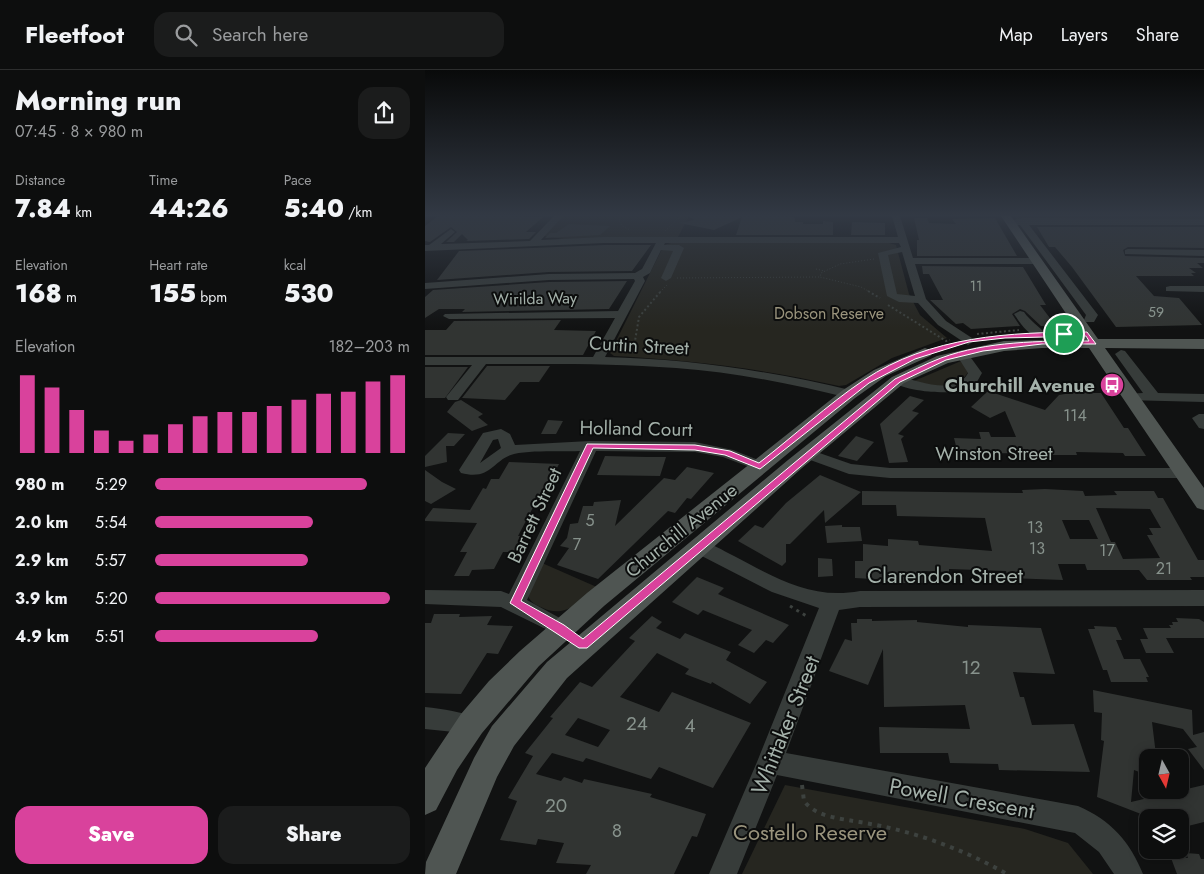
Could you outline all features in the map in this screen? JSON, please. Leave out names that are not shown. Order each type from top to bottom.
[{"type":"main road","points":[[1031,254],[1095,331],[1130,397],[1204,503]]},
{"type":"main road","name":"Churchill Avenue","points":[[425,799],[447,759],[470,726],[515,672],[560,628],[849,394],[889,377],[926,366],[967,347],[1040,334],[1095,331],[1125,334],[1204,334]]},
{"type":"main road","name":"Churchill Avenue","points":[[967,347],[1042,343],[1095,331],[1204,344]]},
{"type":"main road","name":"Churchill Avenue","points":[[437,874],[472,793],[503,736],[535,694],[583,645],[872,400],[889,377]]},
{"type":"main road","points":[[849,394],[872,400]]},
{"type":"main road","points":[[767,461],[801,459]]},
{"type":"main road","points":[[677,534],[699,546]]},
{"type":"main road","points":[[560,628],[583,645]]},
{"type":"main road","points":[[470,726],[503,736]]},
{"type":"street","points":[[425,286],[549,277],[637,276],[646,272],[654,254]]},
{"type":"street","points":[[670,279],[677,254]]},
{"type":"street","points":[[883,254],[892,296],[899,299],[921,300]]},
{"type":"street","points":[[889,377],[937,389],[953,388],[966,384],[975,373],[967,347],[937,319],[921,300],[907,254]]},
{"type":"street","points":[[1042,254],[1065,294]]},
{"type":"street","points":[[1184,254],[1202,254]]},
{"type":"street","points":[[909,262],[1037,262]]},
{"type":"street","points":[[597,361],[640,281],[637,276]]},
{"type":"street","points":[[1170,288],[1204,289]]},
{"type":"street","name":"Wirilda Way","points":[[446,317],[623,314]]},
{"type":"street","points":[[1020,314],[1027,324],[1040,334]]},
{"type":"street","points":[[1121,354],[1154,398]]},
{"type":"street","name":"Curtin Street","points":[[425,361],[624,361],[739,372],[849,394]]},
{"type":"street","points":[[453,397],[482,361]]},
{"type":"street","points":[[1130,397],[1204,398]]},
{"type":"street","points":[[1204,418],[1199,418],[1204,425]]},
{"type":"street","name":"Holland Court","points":[[509,450],[590,446],[695,447],[767,461]]},
{"type":"street","name":"Barrett Street","points":[[515,603],[590,446]]},
{"type":"street","name":"Winston Street","points":[[801,459],[849,469],[890,473],[1184,473]]},
{"type":"street","name":"Clarendon Street","points":[[699,546],[783,588],[814,599],[831,602],[860,599],[1204,598]]},
{"type":"street","points":[[425,597],[487,597],[515,603],[560,628]]},
{"type":"street","name":"Whittaker Street","points":[[723,874],[770,762],[822,631],[831,602]]},
{"type":"street","points":[[425,718],[454,721],[470,726]]},
{"type":"street","name":"Powell Crescent","points":[[770,762],[1077,820],[1101,833],[1112,845],[1129,874]]},
{"type":"path","points":[[815,269],[825,271]]},
{"type":"path","points":[[624,361],[626,357],[631,357],[636,348],[635,327],[638,318],[670,279],[683,277],[820,277]]},
{"type":"path","points":[[803,768],[801,794],[809,806],[836,817],[900,830],[960,852],[1007,874]]},
{"type":"green space","name":"Dobson Reserve","points":[[660,254],[898,254],[909,294],[920,315],[947,338],[892,358],[846,385],[839,386],[727,366],[614,356],[610,353]]},
{"type":"green space","points":[[961,361],[969,371],[958,383],[937,386],[914,381]]},
{"type":"green space","points":[[542,563],[599,588],[580,603],[566,610],[551,611],[540,607],[532,602],[528,596]]},
{"type":"green space","name":"Costello Reserve","points":[[785,785],[1025,829],[1068,843],[1093,874],[742,874]]},
{"type":"building","points":[[457,254],[645,254],[632,271],[549,272],[437,280]]},
{"type":"building","points":[[917,254],[1016,254],[1017,256],[917,256]]},
{"type":"building","points":[[1061,254],[1124,254],[1125,256],[1204,258],[1204,263],[1197,263],[1203,268],[1189,268],[1196,273],[1191,273],[1194,276],[1136,276],[1154,296],[1179,298],[1202,325],[1116,327]]},
{"type":"building","points":[[922,266],[1023,267],[1046,305],[1040,305],[1056,326],[1041,326],[1025,311],[1020,309],[1012,314],[1020,326],[971,329],[963,323],[956,324],[930,300],[943,300],[929,274],[923,274]]},
{"type":"building","points":[[627,281],[609,309],[462,312],[465,309],[439,309],[425,318],[425,297],[433,290],[549,282]]},
{"type":"building","points":[[561,320],[554,330],[596,331],[583,355],[425,355],[425,330],[446,330],[454,321]]},
{"type":"building","points":[[487,366],[550,366],[539,382],[520,382],[505,400],[462,398]]},
{"type":"building","points":[[425,367],[468,367],[445,398],[425,398]]},
{"type":"building","points":[[1066,382],[1083,382],[1094,393],[1101,393],[1124,428],[1128,428],[1146,456],[1125,456],[1123,453],[1076,452],[1077,455],[1045,455],[1046,457],[1024,457],[1022,453],[958,454],[954,438],[981,439],[979,432],[989,432],[991,437],[1016,437],[1005,411],[990,418],[971,407],[988,391],[1045,410],[1059,395],[1071,393]]},
{"type":"building","points":[[910,396],[924,400],[912,411],[919,413],[898,434],[904,436],[901,439],[908,462],[889,463],[880,424]]},
{"type":"building","points":[[461,400],[483,414],[478,417],[488,425],[472,431],[447,412],[455,402]]},
{"type":"building","points":[[548,420],[563,421],[556,434],[541,434]]},
{"type":"building","points":[[448,433],[465,434],[454,446],[446,446],[447,462],[425,467],[425,456]]},
{"type":"building","points":[[856,436],[874,442],[857,461],[838,456]]},
{"type":"building","points":[[605,456],[666,457],[660,476],[597,475]]},
{"type":"building","points":[[509,462],[559,464],[549,483],[553,483],[545,498],[538,498],[518,536],[521,536],[514,552],[503,552],[494,569],[472,570],[469,576],[454,576],[467,552],[460,552],[477,523],[425,521],[425,519],[433,508],[470,510],[483,488],[486,489],[491,479],[499,479]]},
{"type":"building","points":[[687,467],[714,473],[691,499],[687,498],[675,513],[668,511],[598,579],[557,565],[569,548],[560,546],[567,538],[570,524],[578,523],[583,506],[593,506],[594,502],[621,500],[615,526],[664,478],[675,480]]},
{"type":"building","points":[[425,470],[456,489],[431,504],[425,501]]},
{"type":"building","points":[[820,475],[861,492],[825,523],[824,510],[790,544],[786,544],[786,562],[782,566],[738,541],[755,525],[763,528],[786,503]]},
{"type":"building","points":[[1022,490],[1083,491],[1085,496],[1117,495],[1114,491],[1154,491],[1158,498],[1163,498],[1198,560],[1204,560],[1204,577],[1190,577],[1192,580],[1147,580],[1139,570],[1087,570],[1085,564],[1058,564],[1063,580],[1008,578],[1006,571],[949,569],[949,572],[923,571],[925,583],[890,583],[890,580],[855,578],[855,561],[863,561],[863,544],[888,546],[888,539],[918,541],[919,545],[992,551],[985,518],[897,516],[896,505],[862,505],[862,491],[1023,493]],"holes":[[[1096,508],[1150,509],[1161,528],[1149,528],[1153,535],[1147,535],[1160,558],[1123,559],[1115,542],[1111,542]],[[1062,520],[1089,520],[1098,539],[1070,539]]]},
{"type":"building","points":[[842,525],[842,527],[860,527],[862,541],[827,543],[825,526]]},
{"type":"building","points":[[818,558],[832,559],[833,576],[818,577]]},
{"type":"building","points":[[697,577],[724,588],[718,594],[789,625],[773,643],[766,640],[754,653],[738,645],[752,630],[703,610],[698,615],[672,602]]},
{"type":"building","points":[[434,614],[460,614],[459,617],[492,616],[487,625],[513,626],[498,654],[487,653],[461,694],[425,693],[425,623],[431,623]]},
{"type":"building","points":[[652,616],[662,622],[656,628],[680,639],[685,633],[731,652],[726,660],[767,682],[750,704],[712,682],[711,684],[685,674],[689,669],[657,653],[620,697],[659,712],[672,692],[751,723],[713,788],[659,767],[651,779],[586,758],[583,762],[552,753],[536,774],[561,781],[564,777],[582,783],[584,779],[652,794],[650,797],[706,814],[697,837],[692,836],[674,874],[586,874],[591,865],[556,863],[564,843],[538,839],[536,845],[500,840],[517,801],[508,798],[533,756],[525,753],[553,718],[550,717],[580,682],[592,687],[635,641],[629,638]],"holes":[[[578,718],[610,730],[598,747],[565,735]]]},
{"type":"building","points":[[1176,618],[1199,619],[1204,622],[1204,638],[1166,638],[1174,653],[1146,653],[1140,639],[1148,639],[1143,628],[1171,628],[1169,625],[1173,625],[1172,622],[1178,622]]},
{"type":"building","points":[[857,619],[872,619],[872,621],[917,620],[917,622],[968,627],[968,625],[1041,628],[1055,674],[1013,672],[1020,697],[1024,697],[1032,725],[1074,724],[1090,772],[999,770],[998,764],[950,763],[948,753],[880,753],[879,727],[970,729],[965,705],[884,707],[883,649],[868,685],[829,671],[845,639],[852,641],[851,623],[857,623]]},
{"type":"building","points":[[1094,626],[1116,627],[1122,640],[1116,640],[1124,659],[1140,659],[1149,677],[1146,677],[1148,682],[1111,682],[1107,670],[1103,670],[1088,629],[1095,629]]},
{"type":"building","points":[[1093,690],[1192,710],[1193,735],[1204,732],[1204,770],[1188,749],[1197,747],[1183,729],[1152,722],[1155,749],[1139,749],[1139,772],[1134,770],[1131,802],[1144,799],[1189,799],[1189,788],[1204,785],[1204,822],[1189,826],[1189,809],[1139,809],[1139,813],[1097,797],[1104,741],[1101,740],[1102,713],[1094,712]]},
{"type":"building","points":[[1189,853],[1199,854],[1201,859],[1204,859],[1204,874],[1177,874],[1171,859],[1189,859]]},
{"type":"place","name":"Churchill Avenue","points":[[1112,385]]},
{"type":"route","points":[[1064,334],[1087,334],[1093,343],[1023,344],[983,349],[943,359],[897,380],[795,464],[583,645],[560,628],[515,603],[590,446],[695,447],[727,453],[760,466],[849,394],[880,373],[912,357],[968,341],[1005,336],[1064,334]]}]
